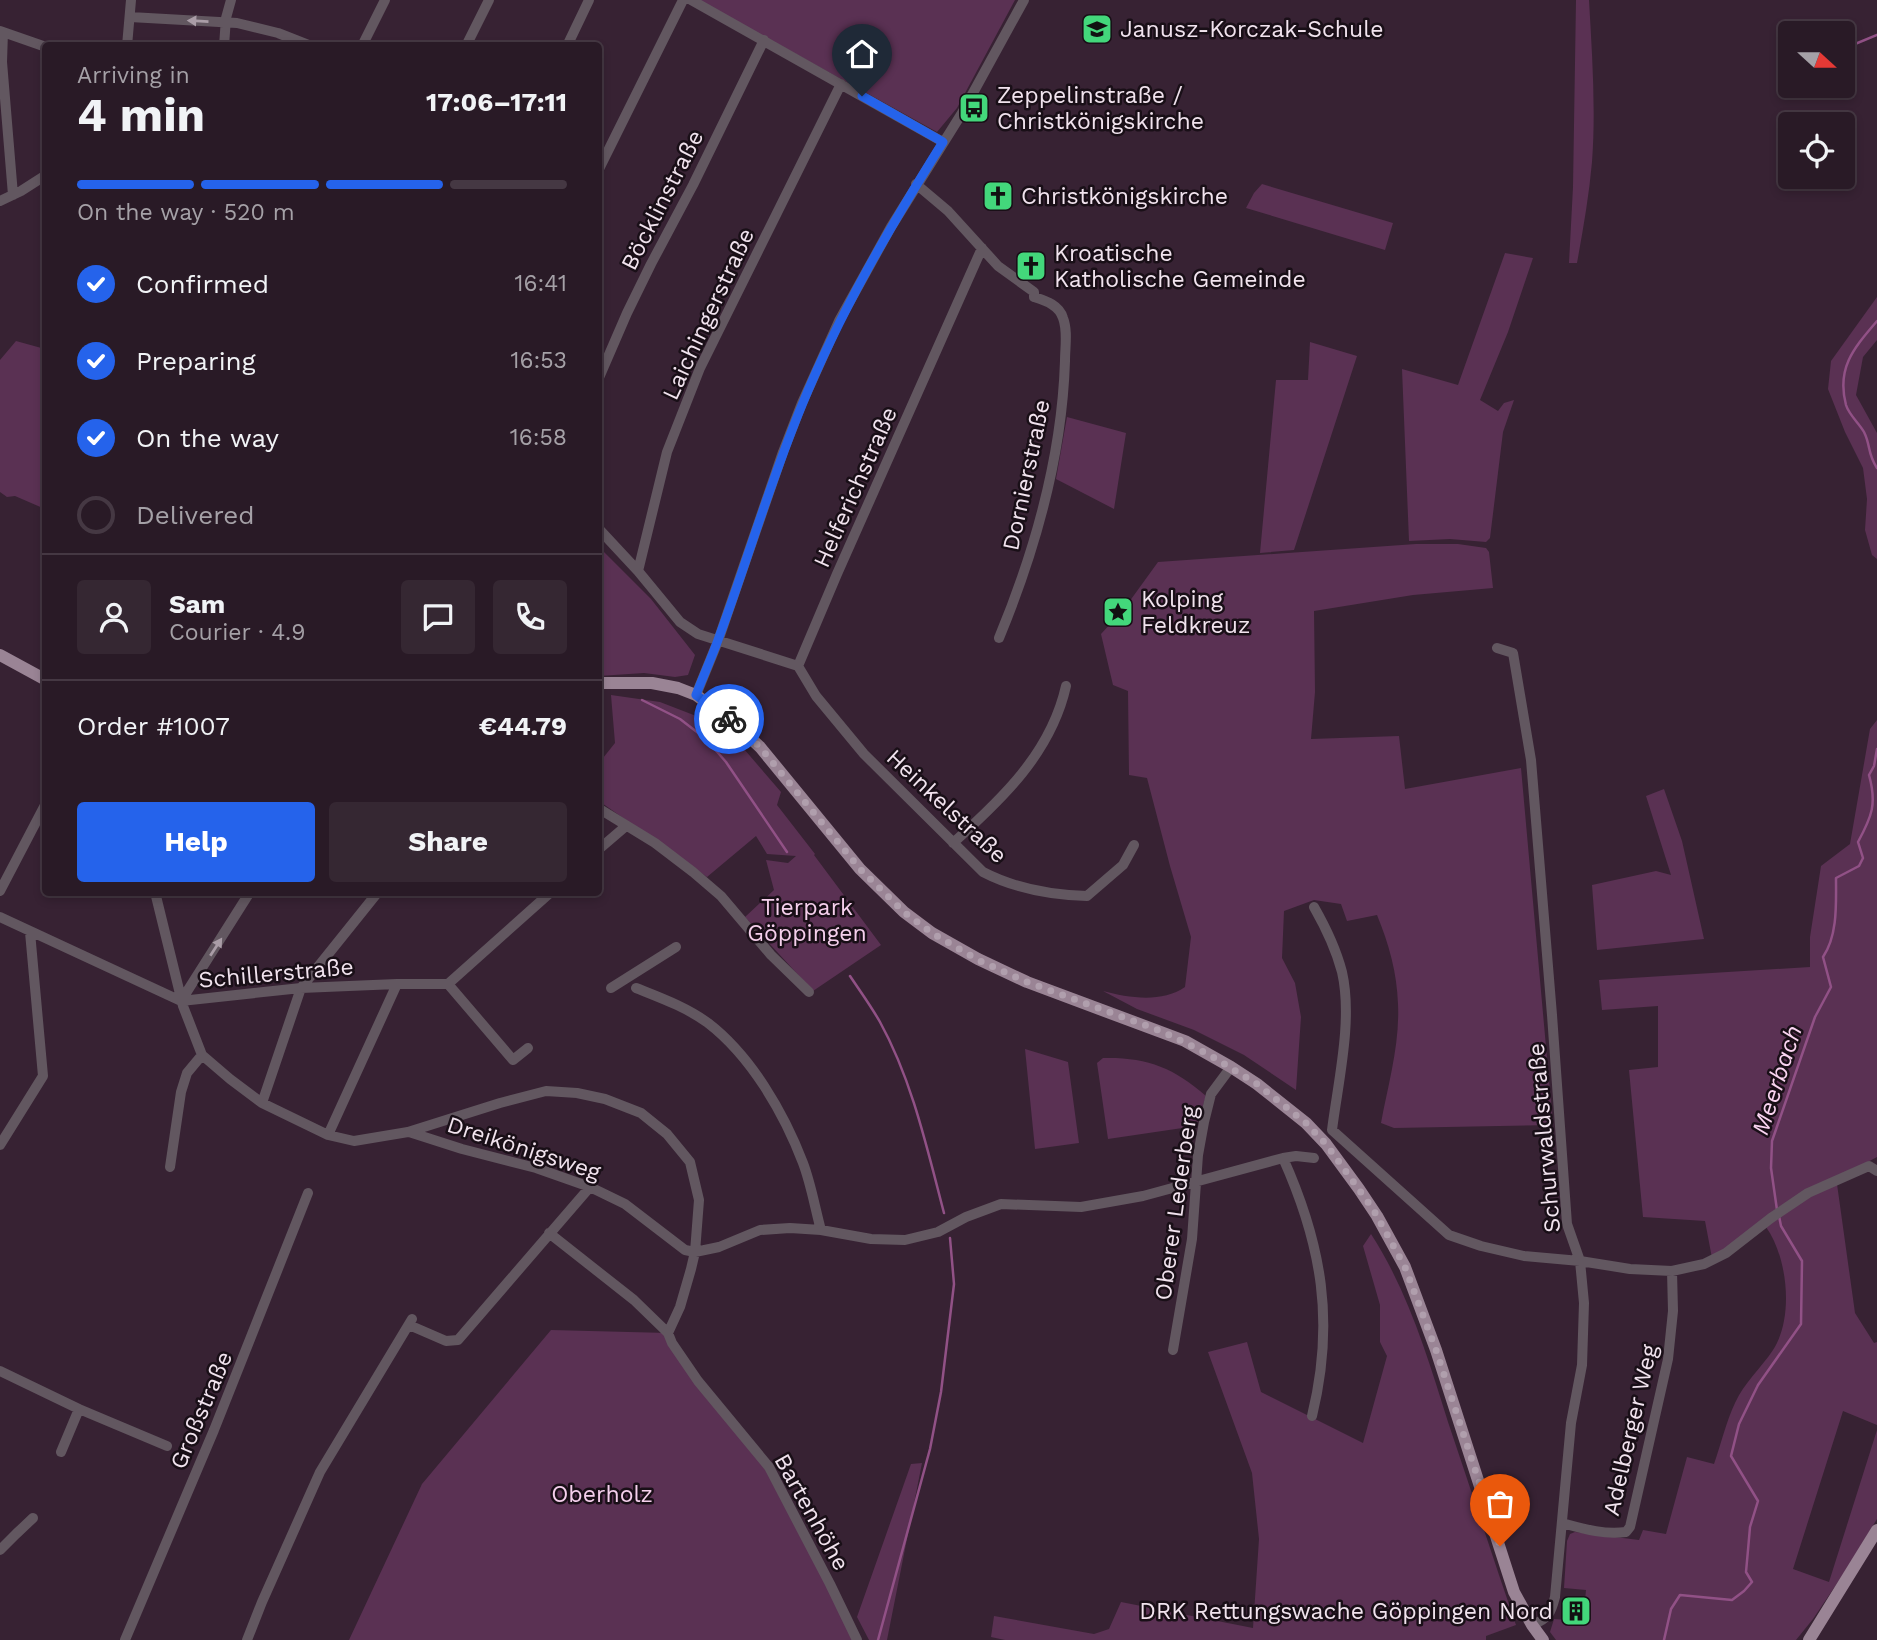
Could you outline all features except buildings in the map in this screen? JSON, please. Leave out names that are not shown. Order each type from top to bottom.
[{"type":"main road","points":[[0,655],[42,678]]},
{"type":"main road","points":[[602,683],[652,683],[696,695],[734,723],[760,747],[860,869],[904,912],[932,933],[978,960],[1027,982],[1185,1041],[1257,1084],[1306,1123],[1336,1157],[1381,1223],[1405,1267],[1436,1350],[1514,1592],[1543,1640]]},
{"type":"main road","points":[[1809,1640],[1877,1530]]},
{"type":"street","points":[[127,42],[131,0]]},
{"type":"street","points":[[224,42],[231,0]]},
{"type":"street","points":[[364,42],[385,0]]},
{"type":"street","points":[[468,42],[489,0]]},
{"type":"street","points":[[569,42],[589,0]]},
{"type":"street","points":[[602,163],[683,0]]},
{"type":"street","points":[[691,0],[943,142]]},
{"type":"street","points":[[696,695],[718,641],[802,403],[839,321],[916,184],[962,113],[1024,0]]},
{"type":"street","points":[[130,17],[237,23],[278,33],[301,42]]},
{"type":"street","points":[[13,195],[1,31],[42,46]]},
{"type":"street","name":"Böcklinstraße","points":[[602,371],[627,313],[764,40]]},
{"type":"street","name":"Laichingerstraße","points":[[638,571],[667,452],[699,368],[842,84]]},
{"type":"street","points":[[0,201],[42,177]]},
{"type":"street","points":[[916,184],[948,211],[982,248]]},
{"type":"street","name":"Dornierstraße","points":[[982,248],[998,266],[1034,292],[1034,297],[1052,304],[1063,316],[1066,331],[1064,396],[1053,461],[1037,531],[999,638]]},
{"type":"street","name":"Helferichstraße","points":[[798,666],[982,248]]},
{"type":"street","points":[[602,532],[680,622],[698,634],[798,666]]},
{"type":"street","name":"Schurwaldstraße","points":[[1497,649],[1513,653],[1528,738],[1567,1224],[1580,1261],[1584,1303],[1582,1364],[1572,1423],[1552,1608],[1543,1621],[1532,1625]]},
{"type":"street","name":"Heinkelstraße","points":[[798,666],[816,696],[864,754],[982,872],[1001,881],[1062,895],[1087,896],[1123,865],[1134,845]]},
{"type":"street","points":[[953,843],[998,802],[1031,763],[1057,718],[1066,686]]},
{"type":"street","points":[[0,891],[42,811]]},
{"type":"street","points":[[602,811],[655,843],[721,896],[771,955],[809,992]]},
{"type":"street","points":[[602,847],[626,826]]},
{"type":"street","points":[[156,896],[181,1000],[202,1055],[262,1103],[328,1136],[354,1141],[408,1132],[547,1091],[577,1093],[605,1099],[641,1114],[667,1134],[690,1162],[699,1200],[695,1252],[670,1338]]},
{"type":"street","points":[[181,1000],[247,896]]},
{"type":"street","points":[[262,1103],[301,988],[375,896]]},
{"type":"street","points":[[528,1048],[513,1060],[448,984],[547,896]]},
{"type":"street","points":[[1314,907],[1337,955],[1345,995],[1345,1030],[1332,1130],[1449,1235],[1524,1256],[1630,1269],[1672,1271],[1703,1264],[1726,1253],[1808,1193],[1874,1166]]},
{"type":"street","name":"Schillerstraße","points":[[0,917],[181,1000],[301,988],[448,984]]},
{"type":"street","points":[[0,1145],[43,1076],[30,932]]},
{"type":"street","points":[[611,988],[676,947]]},
{"type":"street","points":[[328,1136],[397,984]]},
{"type":"street","points":[[636,988],[684,1008],[708,1023],[757,1074],[785,1123],[803,1163],[821,1230]]},
{"type":"street","points":[[170,1167],[181,1091],[187,1073],[202,1055]]},
{"type":"street","name":"Oberer Lederberg","points":[[1173,1350],[1192,1239],[1198,1155],[1204,1122],[1211,1094],[1231,1067]]},
{"type":"street","name":"Dreikönigsweg","points":[[408,1132],[536,1168],[590,1187],[625,1204],[685,1250],[695,1252]]},
{"type":"street","points":[[695,1252],[719,1247],[760,1230],[790,1228],[821,1230],[871,1239],[905,1240],[937,1232],[966,1217],[1001,1204],[1081,1207],[1197,1183],[1283,1158],[1314,1158]]},
{"type":"street","points":[[1283,1158],[1312,1233],[1322,1283],[1323,1364],[1312,1416]]},
{"type":"street","points":[[247,1640],[320,1472],[411,1322],[446,1341],[458,1340],[590,1187]]},
{"type":"street","name":"Großstraße","points":[[125,1640],[214,1430],[309,1194]]},
{"type":"street","name":"Bartenhöhe","points":[[549,1233],[634,1300],[670,1338],[698,1381],[769,1467],[831,1584],[857,1640]]},
{"type":"street","name":"Adelberger Weg","points":[[1562,1523],[1613,1534],[1626,1532],[1630,1527],[1668,1359],[1673,1311],[1672,1271]]},
{"type":"street","points":[[0,1371],[79,1409],[167,1446]]},
{"type":"street","points":[[61,1452],[79,1409]]},
{"type":"street","points":[[0,1550],[33,1518]]},
{"type":"green space","points":[[698,0],[1015,0],[957,108],[937,132]]},
{"type":"green space","points":[[1576,0],[1589,0],[1593,142],[1577,263],[1569,263],[1573,187]]},
{"type":"green space","points":[[1262,184],[1393,223],[1385,250],[1246,208]]},
{"type":"green space","points":[[1505,253],[1533,258],[1508,332],[1480,400],[1498,411],[1504,403],[1514,400],[1503,432],[1490,538],[1486,542],[1450,539],[1409,541],[1402,369],[1458,385]]},
{"type":"green space","points":[[1877,297],[1877,340],[1863,357],[1856,395],[1877,433],[1877,559],[1872,555],[1865,530],[1867,499],[1863,468],[1828,389],[1831,361]]},
{"type":"green space","points":[[16,341],[42,348],[42,508],[15,496],[7,497],[0,492],[0,360]]},
{"type":"green space","points":[[1310,342],[1357,356],[1294,550],[1260,553],[1276,380],[1308,380]]},
{"type":"green space","points":[[1067,417],[1126,433],[1114,509],[1056,479]]},
{"type":"green space","points":[[1416,544],[1458,544],[1486,548],[1489,552],[1493,588],[1413,595],[1314,611],[1315,692],[1311,739],[1399,736],[1405,789],[1521,768],[1553,1125],[1394,1128],[1381,1123],[1397,1034],[1398,1004],[1394,970],[1377,915],[1347,921],[1341,904],[1314,900],[1284,911],[1282,958],[1295,983],[1301,1017],[1296,1090],[1244,1055],[1194,1030],[1137,1009],[1103,991],[1145,998],[1166,995],[1185,987],[1191,937],[1147,778],[1129,775],[1128,691],[1113,685],[1101,634],[1124,609],[1158,562]]},
{"type":"green space","points":[[602,550],[651,599],[695,655],[688,675],[675,677],[644,673],[602,676]]},
{"type":"green space","name":"Tierpark Göppingen","points":[[611,695],[660,702],[704,719],[721,729],[744,749],[781,792],[777,805],[881,945],[813,991],[745,917],[774,890],[766,860],[788,863],[796,856],[767,854],[756,836],[707,877],[602,803],[602,759],[615,743]]},
{"type":"green space","points":[[1877,720],[1877,1157],[1836,1179],[1712,1258],[1705,1221],[1643,1217],[1629,1070],[1658,1067],[1658,1006],[1602,1010],[1599,980],[1810,967],[1810,937],[1821,866],[1850,844],[1870,729]]},
{"type":"green space","points":[[1664,789],[1682,841],[1704,939],[1597,950],[1592,885],[1656,871],[1671,875],[1646,796]]},
{"type":"green space","points":[[1025,1049],[1068,1062],[1079,1143],[1035,1149]]},
{"type":"green space","points":[[1103,1058],[1146,1062],[1170,1071],[1194,1086],[1206,1096],[1196,1126],[1108,1139],[1097,1063]]},
{"type":"green space","points":[[1837,1184],[1855,1313],[1874,1343],[1877,1342],[1877,1425],[1843,1411],[1793,1569],[1829,1582],[1877,1430],[1877,1519],[1844,1573],[1796,1640],[1556,1640],[1550,1632],[1554,1619],[1583,1621],[1586,1590],[1564,1588],[1567,1541],[1570,1534],[1575,1532],[1639,1540],[1643,1530],[1666,1534],[1687,1457],[1714,1464],[1739,1396],[1780,1337],[1784,1322],[1786,1288],[1779,1255],[1766,1227],[1811,1194]]},
{"type":"green space","points":[[1371,1234],[1396,1278],[1416,1325],[1516,1625],[1486,1636],[1486,1640],[1005,1640],[991,1637],[994,1616],[1094,1634],[1109,1629],[1121,1602],[1253,1628],[1259,1539],[1252,1473],[1208,1352],[1247,1342],[1261,1392],[1363,1443],[1387,1356],[1380,1342],[1380,1305],[1363,1246]]},
{"type":"green space","name":"Oberholz","points":[[551,1330],[668,1333],[672,1343],[769,1467],[856,1640],[349,1640],[422,1484]]},
{"type":"green space","points":[[922,1463],[887,1640],[869,1640],[857,1617],[911,1464]]},
{"type":"waterway","points":[[1855,44],[1877,35]]},
{"type":"waterway","points":[[1877,321],[1855,349],[1844,380],[1846,405],[1864,432],[1877,468]]},
{"type":"waterway","points":[[642,700],[680,719],[706,739],[726,762],[787,852]]},
{"type":"waterway","name":"Meerbach","points":[[1777,1210],[1771,1168],[1772,1141],[1815,1017],[1831,987],[1823,957],[1834,929],[1836,878],[1859,866],[1863,858],[1858,842],[1872,810],[1873,794],[1869,775],[1874,766],[1877,749]]},
{"type":"waterway","points":[[850,976],[880,1022],[901,1067],[918,1115],[944,1213]]},
{"type":"waterway","name":"Meerbach","points":[[1664,1640],[1671,1609],[1680,1595],[1732,1600],[1752,1582],[1746,1572],[1750,1527],[1758,1501],[1731,1456],[1739,1424],[1758,1385],[1801,1324],[1802,1261],[1781,1226],[1779,1216]]},
{"type":"waterway","points":[[878,1640],[930,1449],[941,1392],[954,1284],[950,1238]]},
{"type":"way so far","points":[[729,719],[760,747],[860,869],[904,912],[932,933],[978,960],[1027,982],[1185,1041],[1257,1084],[1306,1123],[1326,1144],[1373,1209],[1405,1267],[1436,1350],[1500,1546]]},
{"type":"place","name":"Janusz-Korczak-Schule","points":[[1097,29]]},
{"type":"place","name":"Zeppelinstraße / Christkönigskirche","points":[[974,108]]},
{"type":"place","name":"Christkönigskirche","points":[[998,196]]},
{"type":"place","name":"Kroatische Katholische Gemeinde","points":[[1031,266]]},
{"type":"place","name":"Kolping Feldkreuz","points":[[1118,612]]},
{"type":"place","name":"DRK Rettungswache Göppingen Nord","points":[[1576,1611]]},
{"type":"route","points":[[729,719],[696,695],[718,641],[783,452],[839,321],[891,227],[943,142],[862,96]]}]
